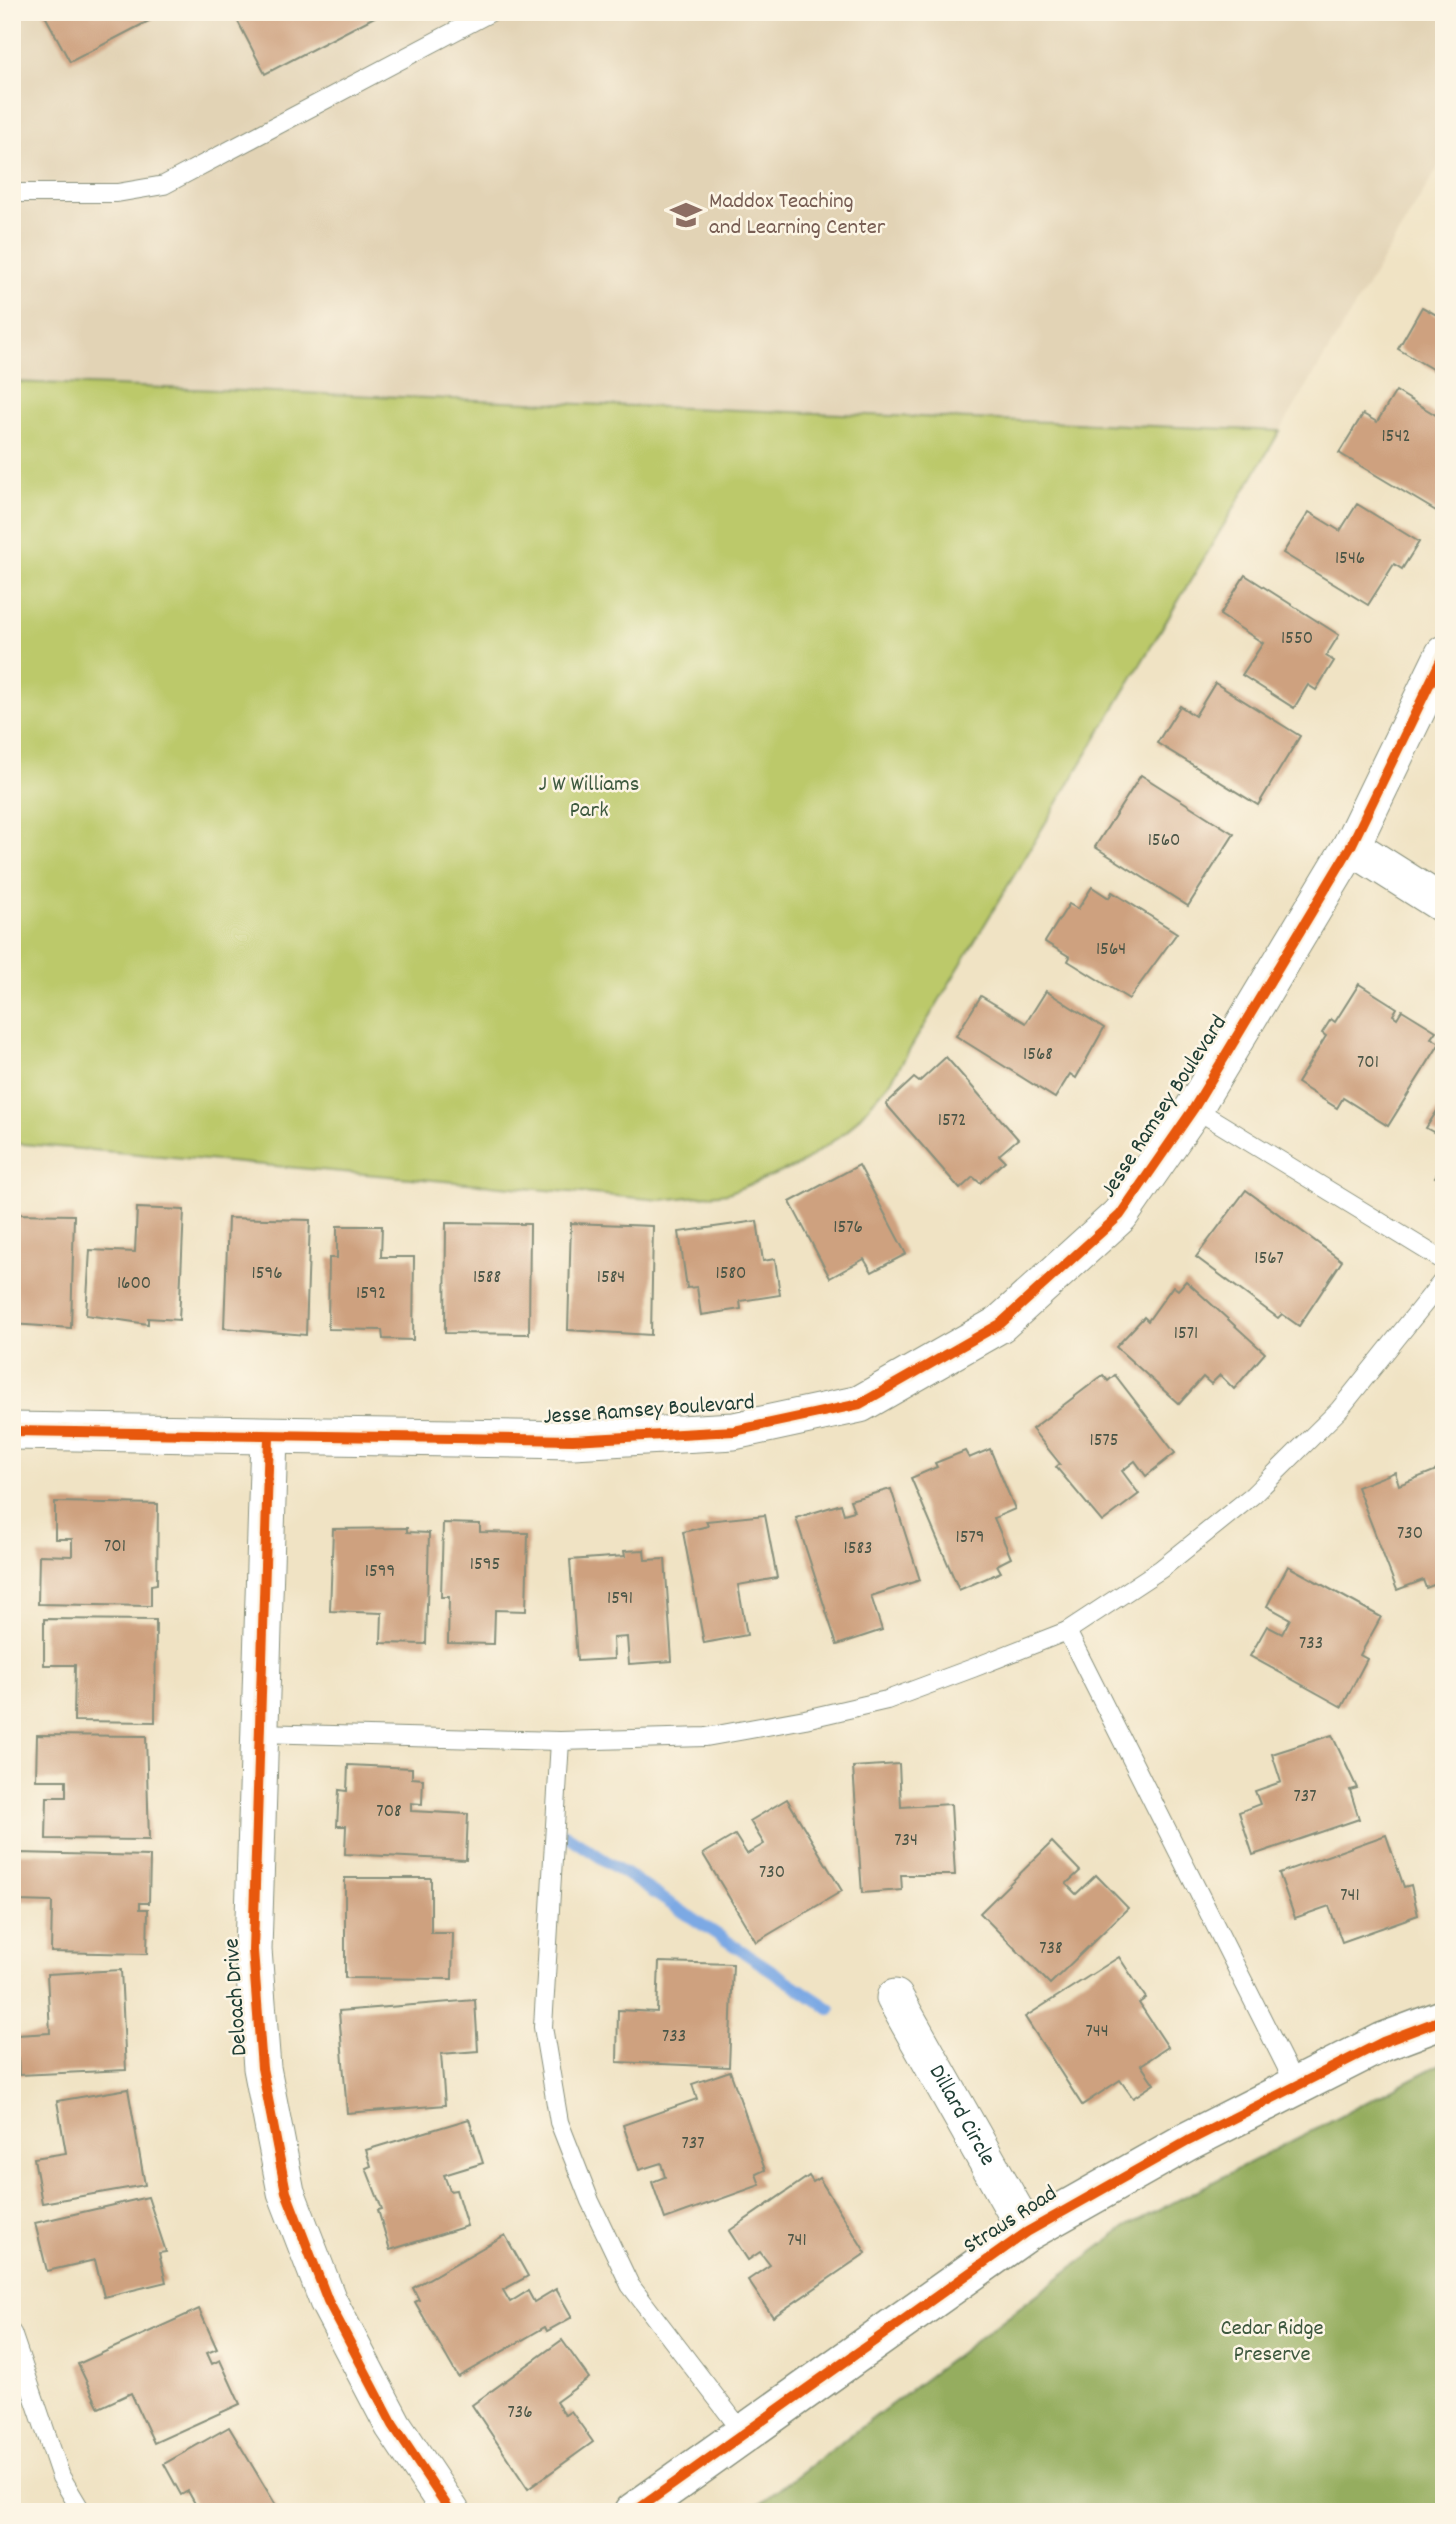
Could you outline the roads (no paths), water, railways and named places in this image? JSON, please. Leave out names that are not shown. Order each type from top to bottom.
[{"type":"street","name":"Jesse Ramsey Boulevard","points":[[12,1431],[573,1440],[733,1431],[860,1404],[1000,1324],[1120,1215],[1194,1108],[1351,846],[1444,654]]},
{"type":"street","points":[[1351,846],[1444,905]]},
{"type":"street","name":"Deloach Drive","points":[[269,1437],[253,1950],[262,2068],[286,2192],[328,2301],[393,2424],[451,2512]]},
{"type":"street","name":"Dillard Circle","points":[[895,1998],[1027,2232]]},
{"type":"street","name":"Straus Road","points":[[634,2512],[1027,2232],[1188,2141],[1383,2042],[1444,2019]]},
{"type":"lane","points":[[12,193],[117,193],[164,185],[491,12]]},
{"type":"lane","points":[[1194,1108],[1444,1261]]},
{"type":"lane","points":[[258,1733],[560,1741],[706,1737],[805,1719],[887,1700],[1067,1631],[1161,1569],[1253,1494],[1339,1410],[1444,1279]]},
{"type":"lane","points":[[1067,1631],[1296,2086]]},
{"type":"lane","points":[[560,1741],[543,2027],[559,2122],[590,2201],[629,2285],[744,2434]]},
{"type":"lane","points":[[12,2333],[61,2477],[82,2512]]},
{"type":"waterway","points":[[565,1834],[830,2009]]},
{"type":"place","name":"Maddox Teaching and Learning Center","points":[[686,215]]},
{"type":"park label","name":"J W Williams Park","points":[[589,798]]},
{"type":"park label","name":"Cedar Ridge Preserve","points":[[1272,2342]]}]
